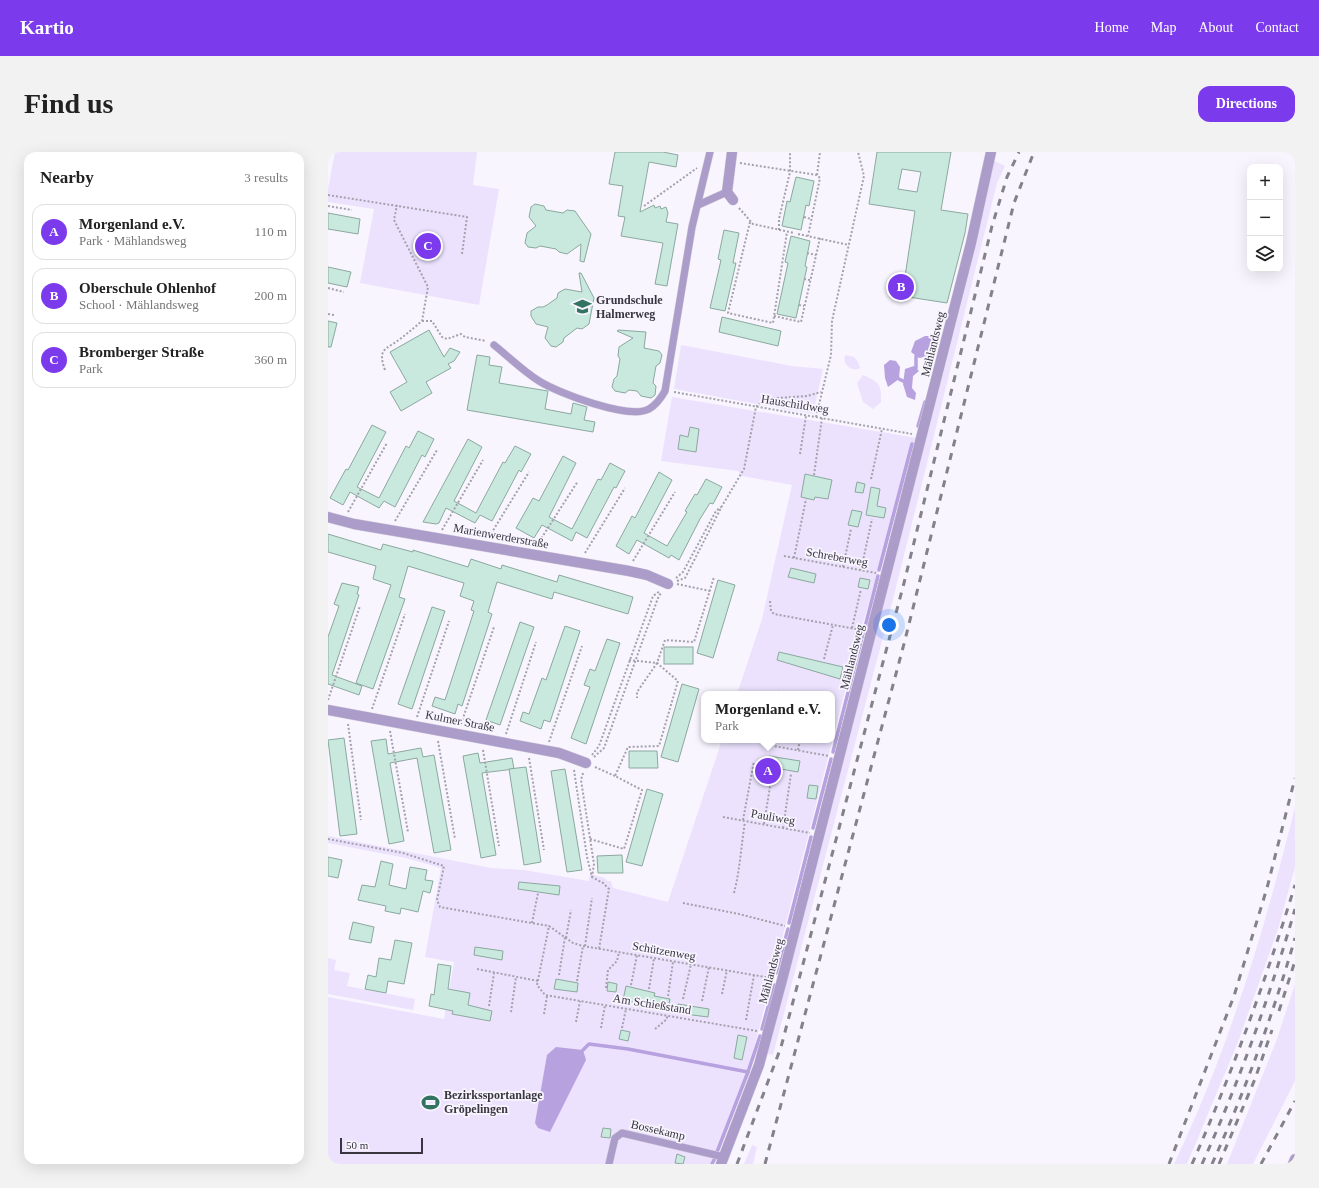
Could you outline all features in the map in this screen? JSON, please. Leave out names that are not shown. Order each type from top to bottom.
[{"type":"street","name":"Mählandsweg","points":[[722,1160],[759,1065],[796,928],[972,243],[991,152]]},
{"type":"street","points":[[730,196],[731,157]]},
{"type":"street","name":"Marienwerderstraße","points":[[328,518],[534,556],[629,571],[647,575],[668,584]]},
{"type":"street","name":"Kulmer Straße","points":[[328,710],[528,747],[547,751],[591,765]]},
{"type":"street","points":[[1293,1164],[1295,1160]]},
{"type":"lane","points":[[494,345],[539,382],[598,406],[635,412],[648,410],[659,401],[665,391],[692,227],[710,152]]},
{"type":"lane","points":[[698,206],[730,196]]},
{"type":"lane","name":"Bossekamp","points":[[609,1164],[615,1138],[622,1134],[722,1160]]},
{"type":"path","points":[[779,230],[779,219],[790,172],[790,152]]},
{"type":"path","points":[[816,175],[820,152]]},
{"type":"path","points":[[816,417],[831,355],[832,321],[864,176],[858,152]]},
{"type":"path","points":[[731,157],[790,172],[816,175],[820,178],[808,236]]},
{"type":"path","points":[[644,206],[697,168],[706,167]]},
{"type":"path","points":[[812,193],[816,195]]},
{"type":"path","points":[[328,195],[467,217],[462,254]]},
{"type":"path","points":[[730,196],[753,224],[794,233]]},
{"type":"path","points":[[397,205],[394,220],[428,287],[422,321]]},
{"type":"path","points":[[328,206],[352,210]]},
{"type":"path","points":[[804,217],[811,219]]},
{"type":"path","points":[[750,222],[728,313],[773,323],[787,232]]},
{"type":"path","points":[[798,234],[849,245]]},
{"type":"path","points":[[774,316],[801,322],[820,238]]},
{"type":"path","points":[[807,253],[816,255]]},
{"type":"path","points":[[804,279],[810,280]]},
{"type":"path","points":[[328,288],[344,292]]},
{"type":"path","points":[[799,305],[804,306]]},
{"type":"path","points":[[328,314],[334,315]]},
{"type":"path","points":[[385,370],[382,361],[382,353],[387,346],[398,341],[422,321],[432,321],[442,337],[447,338],[461,334],[465,337],[490,341],[494,345]]},
{"type":"path","name":"Hauschildweg","points":[[665,391],[923,436]]},
{"type":"path","points":[[592,877],[594,864],[581,780],[604,748],[658,598],[668,584],[685,578],[720,513],[722,506],[744,469],[756,407],[764,399],[806,396],[821,392]]},
{"type":"path","points":[[800,454],[806,416]]},
{"type":"path","points":[[814,475],[822,418]]},
{"type":"path","points":[[871,479],[882,429]]},
{"type":"path","points":[[342,521],[387,443]]},
{"type":"path","points":[[390,530],[396,517],[437,450]]},
{"type":"path","points":[[439,539],[444,526],[483,460]]},
{"type":"path","points":[[485,547],[490,534],[529,472]]},
{"type":"path","points":[[534,556],[538,543],[578,480]]},
{"type":"path","points":[[582,563],[585,552],[625,488]]},
{"type":"path","points":[[629,571],[633,560],[675,492]]},
{"type":"path","points":[[794,558],[806,499]]},
{"type":"path","points":[[591,765],[653,596],[683,572],[716,510],[722,506]]},
{"type":"path","points":[[861,570],[872,519]]},
{"type":"path","points":[[843,567],[851,529]]},
{"type":"path","name":"Schreberweg","points":[[784,556],[887,575]]},
{"type":"path","points":[[637,698],[637,692],[657,663],[665,640],[694,642],[714,577]]},
{"type":"path","points":[[668,584],[683,584],[710,591]]},
{"type":"path","points":[[852,628],[862,589]]},
{"type":"path","points":[[770,601],[771,611],[774,614],[872,632]]},
{"type":"path","points":[[328,700],[360,606]]},
{"type":"path","points":[[369,718],[405,614]]},
{"type":"path","points":[[415,726],[449,621]]},
{"type":"path","points":[[824,659],[833,625]]},
{"type":"path","points":[[460,734],[461,723],[494,627]]},
{"type":"path","points":[[503,742],[536,642]]},
{"type":"path","points":[[547,751],[582,646]]},
{"type":"path","points":[[615,776],[628,747],[659,746],[678,681],[657,663],[629,660]]},
{"type":"path","points":[[349,714],[348,723],[361,820]]},
{"type":"path","points":[[391,722],[390,734],[408,832]]},
{"type":"path","points":[[436,730],[455,839]]},
{"type":"path","points":[[483,739],[499,846]]},
{"type":"path","points":[[798,750],[799,743]]},
{"type":"path","points":[[763,744],[840,757]]},
{"type":"path","points":[[528,747],[544,850]]},
{"type":"path","points":[[574,759],[574,776],[587,858],[592,877],[603,883],[609,889],[599,949]]},
{"type":"path","points":[[734,893],[739,871],[744,821],[754,760]]},
{"type":"path","points":[[590,839],[624,849],[642,790],[591,765]]},
{"type":"path","points":[[764,824],[772,774]]},
{"type":"path","points":[[783,828],[792,774]]},
{"type":"path","name":"Pauliweg","points":[[724,817],[819,834]]},
{"type":"path","name":"Schützenweg","points":[[328,839],[403,853],[444,866],[437,900],[440,908],[549,926],[566,938],[584,946],[782,980]]},
{"type":"path","points":[[532,924],[538,893]]},
{"type":"path","points":[[578,981],[592,898]]},
{"type":"path","points":[[683,903],[739,914],[796,928]]},
{"type":"path","points":[[559,975],[571,910]]},
{"type":"path","points":[[544,1014],[547,996],[537,985],[549,926]]},
{"type":"path","points":[[606,988],[608,970],[617,961],[619,952]]},
{"type":"path","points":[[631,985],[636,955]]},
{"type":"path","points":[[649,989],[654,958]]},
{"type":"path","points":[[668,996],[674,961]]},
{"type":"path","points":[[683,999],[691,964]]},
{"type":"path","points":[[702,1001],[709,967]]},
{"type":"path","points":[[477,969],[538,981]]},
{"type":"path","points":[[722,994],[727,970]]},
{"type":"path","points":[[489,1006],[494,973]]},
{"type":"path","points":[[746,1020],[754,975]]},
{"type":"path","points":[[511,1012],[516,977]]},
{"type":"path","name":"Am Schießstand","points":[[547,996],[755,1030],[767,1035]]},
{"type":"path","points":[[576,1022],[580,1001]]},
{"type":"path","points":[[601,1028],[606,1005]]},
{"type":"path","points":[[622,1028],[626,1009]]},
{"type":"path","points":[[656,1029],[667,1019],[667,1015]]},
{"type":"shaded area","points":[[335,152],[477,152],[473,185],[499,189],[479,305],[360,283],[374,209],[328,202],[328,189]]},
{"type":"shaded area","points":[[993,160],[1005,166],[997,183],[893,599],[773,1055],[766,1053],[964,294]]},
{"type":"shaded area","points":[[925,336],[935,336],[936,343],[929,356],[919,358],[911,352],[915,341]]},
{"type":"shaded area","points":[[681,345],[792,366],[823,369],[813,414],[674,389]]},
{"type":"shaded area","points":[[845,355],[854,357],[860,368],[853,369],[848,367],[844,358]]},
{"type":"shaded area","points":[[890,360],[896,361],[900,367],[899,379],[888,387],[885,378],[884,365]]},
{"type":"shaded area","points":[[914,366],[919,371],[913,376],[912,388],[916,393],[915,400],[907,397],[903,384],[905,369]]},
{"type":"shaded area","points":[[863,375],[876,382],[880,388],[881,402],[873,409],[863,402],[857,383]]},
{"type":"shaded area","points":[[672,397],[917,438],[858,640],[835,730],[835,691],[738,691],[762,619],[792,485],[742,476],[738,471],[661,461]]},
{"type":"shaded area","points":[[721,743],[832,743],[748,1072],[714,1164],[328,1164],[328,997],[444,1019],[454,962],[425,957],[441,868],[406,858],[328,843],[328,836],[491,868],[524,870],[589,881],[590,874],[605,878],[607,881],[611,881],[613,888],[668,902]]},
{"type":"shaded area","points":[[1295,807],[1295,867],[1278,929],[1238,1042],[1187,1164],[1174,1164],[1211,1078],[1244,989],[1271,898]]},
{"type":"shaded area","points":[[328,958],[336,960],[334,970],[350,973],[347,986],[415,999],[413,1010],[328,994]]},
{"type":"shaded area","points":[[1295,984],[1295,1081],[1253,1164],[1227,1164],[1277,1039]]},
{"type":"shaded area","points":[[556,1047],[583,1050],[586,1060],[550,1132],[538,1128],[535,1123],[547,1055]]},
{"type":"shaded area","points":[[752,1145],[757,1147],[753,1164],[744,1164]]},
{"type":"building","points":[[615,152],[663,152],[678,155],[676,167],[649,162],[640,212],[654,205],[655,208],[660,206],[661,209],[666,207],[668,213],[666,222],[678,224],[667,286],[655,284],[663,243],[621,236],[625,217],[618,216],[623,186],[609,184]]},
{"type":"building","points":[[877,152],[951,152],[941,210],[968,214],[965,233],[947,303],[902,296],[915,211],[869,204]],"holes":[[[902,169],[921,172],[917,192],[898,189]]]},
{"type":"building","points":[[796,177],[814,181],[809,206],[806,205],[801,230],[782,226],[787,201],[790,202]]},
{"type":"building","points":[[535,204],[544,206],[546,210],[563,213],[567,210],[575,211],[591,234],[584,262],[580,261],[581,244],[567,254],[559,252],[556,249],[540,246],[536,248],[528,247],[525,243],[527,233],[536,226],[529,217],[531,207]]},
{"type":"building","points":[[328,213],[360,219],[358,234],[328,229]]},
{"type":"building","points":[[724,230],[739,233],[733,263],[736,263],[725,311],[710,308],[721,260],[718,259]]},
{"type":"building","points":[[791,236],[810,241],[805,266],[807,267],[796,318],[777,314],[788,263],[785,262]]},
{"type":"building","points":[[328,267],[351,272],[347,287],[328,283]]},
{"type":"building","points":[[579,273],[581,273],[594,298],[589,324],[582,329],[577,328],[564,338],[563,342],[556,347],[551,346],[545,338],[548,327],[536,324],[531,316],[531,311],[538,307],[547,305],[557,298],[558,293],[565,289],[582,292]]},
{"type":"building","points":[[722,317],[781,331],[778,346],[719,332]]},
{"type":"building","points":[[328,321],[337,323],[331,347],[328,347]]},
{"type":"building","points":[[429,330],[444,357],[450,348],[460,352],[454,361],[448,364],[451,368],[426,382],[432,393],[401,411],[390,392],[407,382],[390,352]]},
{"type":"building","points":[[617,331],[646,332],[644,348],[659,351],[662,355],[660,363],[656,366],[653,383],[656,386],[655,395],[651,398],[641,396],[637,391],[629,390],[625,393],[615,391],[612,387],[614,379],[617,376],[620,359],[618,356],[619,347],[633,338]]},
{"type":"building","points":[[477,355],[490,357],[489,365],[502,367],[499,383],[548,391],[545,409],[571,414],[573,403],[587,407],[584,420],[595,422],[593,432],[467,410]]},
{"type":"building","points":[[372,425],[386,432],[357,487],[379,498],[406,446],[409,448],[418,431],[434,439],[425,457],[422,455],[395,507],[384,501],[379,508],[350,492],[343,505],[330,498],[346,469],[348,470]]},
{"type":"building","points":[[690,427],[699,429],[696,452],[678,449],[680,435],[688,437]]},
{"type":"building","points":[[468,439],[482,447],[454,501],[476,513],[503,462],[505,463],[515,446],[531,454],[521,472],[519,470],[492,521],[480,515],[475,523],[446,508],[439,523],[423,522]]},
{"type":"building","points":[[563,456],[576,463],[549,517],[572,529],[598,479],[601,480],[610,463],[625,471],[616,488],[614,487],[587,538],[576,532],[572,541],[542,525],[534,538],[516,528],[533,498],[539,501]]},
{"type":"building","points":[[659,472],[672,480],[644,533],[667,546],[687,512],[685,511],[695,494],[697,495],[706,479],[722,487],[713,504],[710,503],[700,519],[679,560],[671,555],[669,558],[637,540],[629,554],[616,546],[632,516],[635,518]]},
{"type":"building","points":[[805,474],[832,480],[828,499],[815,497],[814,500],[801,497]]},
{"type":"building","points":[[857,482],[865,484],[863,493],[855,492]]},
{"type":"building","points":[[871,487],[880,489],[877,506],[886,508],[884,518],[866,515]]},
{"type":"building","points":[[852,510],[862,512],[858,527],[848,525]]},
{"type":"building","points":[[328,534],[381,550],[383,544],[413,552],[413,550],[468,567],[471,559],[501,569],[502,565],[557,582],[559,575],[633,597],[628,614],[554,592],[552,599],[497,582],[488,612],[492,614],[462,706],[458,704],[455,714],[432,706],[435,697],[445,700],[474,611],[471,610],[474,601],[460,596],[464,583],[408,566],[399,597],[405,599],[373,689],[356,683],[391,585],[373,579],[376,566],[328,552]]},
{"type":"building","points":[[791,568],[816,574],[814,583],[788,577]]},
{"type":"building","points":[[860,578],[870,580],[868,589],[858,587]]},
{"type":"building","points":[[718,580],[735,585],[713,658],[697,653]]},
{"type":"building","points":[[342,583],[359,587],[357,594],[359,595],[332,675],[362,686],[359,695],[328,684],[328,637],[339,606],[334,604]]},
{"type":"building","points":[[432,607],[445,611],[412,709],[398,704]]},
{"type":"building","points":[[520,622],[534,627],[500,725],[486,720]]},
{"type":"building","points":[[565,626],[580,631],[550,722],[544,720],[541,729],[520,721],[523,712],[529,714],[542,678],[546,680]]},
{"type":"building","points":[[607,639],[620,643],[586,744],[571,738],[590,687],[584,685],[590,669],[595,671]]},
{"type":"building","points":[[664,647],[693,647],[693,664],[664,664]]},
{"type":"building","points":[[779,652],[843,667],[840,679],[777,660]]},
{"type":"building","points":[[682,684],[699,689],[678,762],[661,757]]},
{"type":"building","points":[[344,738],[357,834],[340,836],[328,740]]},
{"type":"building","points":[[386,739],[388,754],[421,748],[423,757],[434,755],[451,850],[434,853],[417,758],[390,763],[404,841],[389,844],[371,741]]},
{"type":"building","points":[[629,751],[657,751],[658,768],[629,768]]},
{"type":"building","points":[[478,753],[480,763],[512,758],[514,769],[482,773],[496,855],[481,858],[463,756]]},
{"type":"building","points":[[769,756],[800,761],[798,772],[775,768],[775,772],[766,771]]},
{"type":"building","points":[[526,767],[541,862],[524,865],[509,769]]},
{"type":"building","points":[[565,769],[582,870],[567,872],[551,771]]},
{"type":"building","points":[[809,785],[818,786],[816,799],[807,798]]},
{"type":"building","points":[[647,789],[663,794],[642,866],[626,862]]},
{"type":"building","points":[[622,855],[623,873],[598,873],[597,856]]},
{"type":"building","points":[[328,857],[342,860],[338,878],[328,876]]},
{"type":"building","points":[[381,861],[393,864],[389,885],[406,889],[410,867],[427,870],[425,880],[433,881],[430,893],[423,891],[418,912],[401,908],[400,914],[385,911],[386,906],[358,900],[362,885],[375,887]]},
{"type":"building","points":[[519,882],[560,886],[559,895],[518,889]]},
{"type":"building","points":[[353,922],[374,927],[371,943],[349,939]]},
{"type":"building","points":[[395,940],[412,943],[404,984],[388,981],[386,993],[365,989],[368,975],[376,977],[379,958],[391,960]]},
{"type":"building","points":[[475,947],[503,951],[502,960],[474,955]]},
{"type":"building","points":[[438,964],[451,966],[448,989],[470,993],[468,1005],[492,1011],[490,1021],[452,1014],[453,1011],[429,1006],[431,994],[434,995]]},
{"type":"building","points":[[556,979],[578,983],[577,992],[554,989]]},
{"type":"building","points":[[608,982],[617,984],[616,992],[607,991]]},
{"type":"building","points":[[626,986],[655,993],[654,996],[670,999],[668,1009],[652,1006],[652,1009],[637,1006],[638,1003],[623,1000]]},
{"type":"building","points":[[678,1004],[709,1009],[708,1017],[677,1013]]},
{"type":"building","points":[[621,1030],[630,1032],[628,1041],[619,1039]]},
{"type":"building","points":[[738,1035],[747,1037],[742,1060],[734,1058]]},
{"type":"building","points":[[603,1128],[611,1129],[610,1138],[601,1137]]},
{"type":"building","points":[[677,1154],[685,1157],[683,1164],[675,1163]]},
{"type":"waterway","points":[[916,356],[916,368]]},
{"type":"waterway","points":[[899,379],[903,381]]},
{"type":"waterway","points":[[918,426],[925,402]]},
{"type":"waterway","points":[[879,570],[912,444]]},
{"type":"waterway","points":[[865,627],[878,576]]},
{"type":"waterway","points":[[833,752],[863,633]]},
{"type":"waterway","points":[[813,828],[831,759]]},
{"type":"waterway","points":[[789,923],[811,837]]},
{"type":"waterway","points":[[776,973],[788,929]]},
{"type":"waterway","points":[[762,1029],[774,985]]},
{"type":"waterway","points":[[717,1152],[748,1072],[760,1036]]},
{"type":"waterway","points":[[583,1050],[589,1044],[628,1049],[748,1072]]},
{"type":"waterway","points":[[712,1164],[715,1158]]},
{"type":"railway","points":[[737,1164],[781,1047],[904,583],[992,226],[1007,177],[1019,152]]},
{"type":"railway","points":[[765,1164],[905,640],[1014,203],[1034,152]]},
{"type":"railway","points":[[1169,1164],[1234,996],[1267,888],[1295,778]]},
{"type":"railway","points":[[1192,1164],[1248,1026],[1295,885]]},
{"type":"railway","points":[[1202,1164],[1229,1102],[1253,1038],[1295,909]]},
{"type":"railway","points":[[1212,1164],[1236,1109],[1258,1052],[1295,938]]},
{"type":"railway","points":[[1279,1011],[1295,961]]},
{"type":"railway","points":[[1219,1164],[1255,1079],[1272,1030]]},
{"type":"railway","points":[[1261,1164],[1295,1101]]},
{"type":"place","name":"Bromberger Straße","points":[[428,246]]},
{"type":"place","name":"Oberschule Ohlenhof","points":[[901,287]]},
{"type":"place","name":"Grundschule Halmerweg","points":[[583,307]]},
{"type":"place","name":"Morgenland e.V.","points":[[768,771]]},
{"type":"place","name":"Bezirkssportanlage Gröpelingen","points":[[431,1102]]}]
